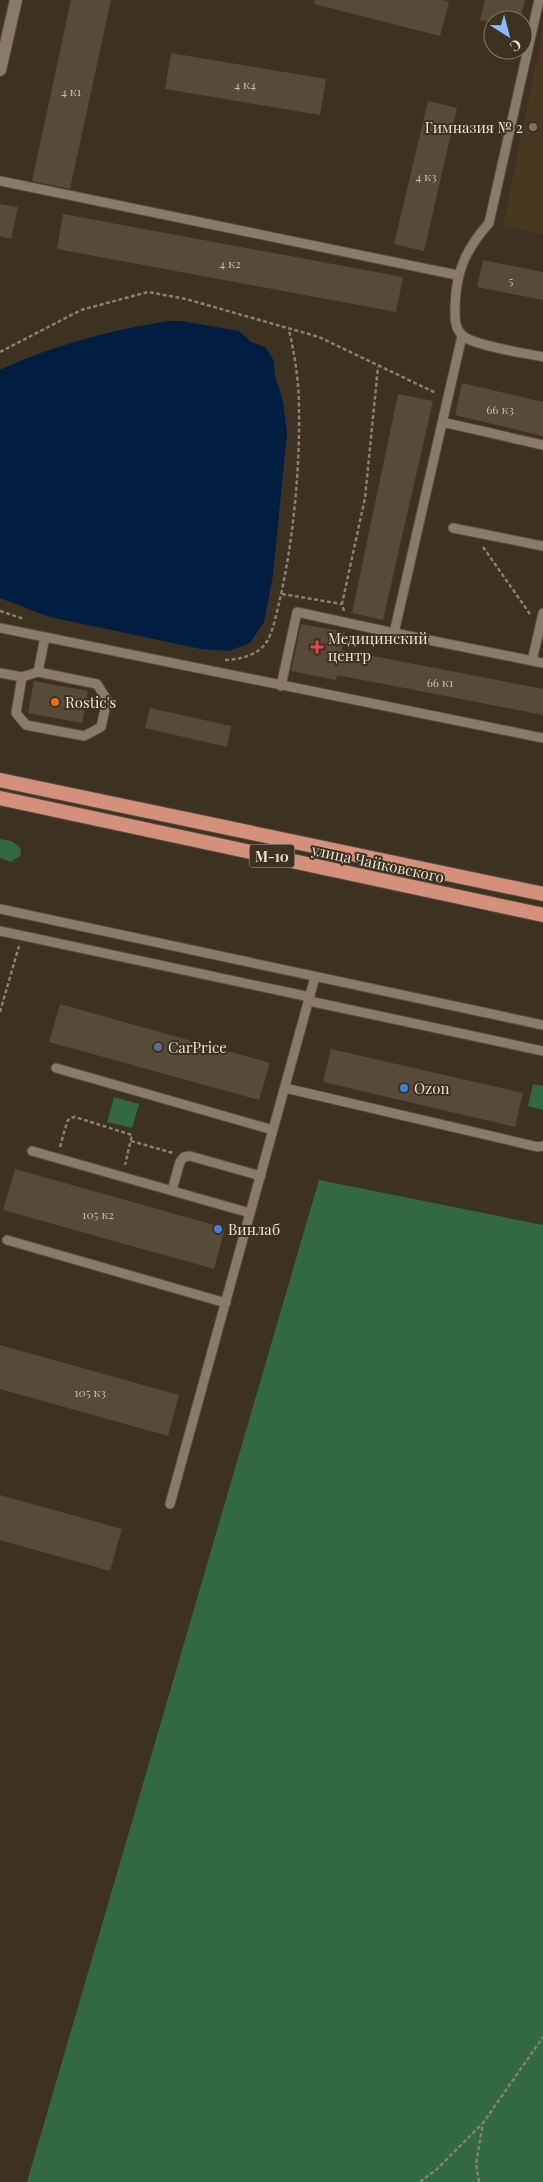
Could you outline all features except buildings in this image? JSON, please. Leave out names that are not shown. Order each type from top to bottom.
[{"type":"highway","name":"улица Чайковского","points":[[0,780],[543,894]]},
{"type":"highway","name":"улица Чайковского","points":[[0,798],[543,915]]},
{"type":"street","points":[[0,70],[16,0]]},
{"type":"lane","points":[[538,0],[489,223],[476,237],[457,275],[454,316],[456,327],[462,336],[473,342],[543,357]]},
{"type":"lane","points":[[0,181],[457,275]]},
{"type":"lane","points":[[394,633],[462,336]]},
{"type":"lane","points":[[442,422],[543,445]]},
{"type":"lane","points":[[453,528],[543,546]]},
{"type":"lane","points":[[281,686],[297,612],[543,663]]},
{"type":"lane","points":[[532,661],[543,612]]},
{"type":"lane","points":[[0,628],[543,738]]},
{"type":"lane","points":[[38,672],[44,637]]},
{"type":"lane","points":[[0,673],[22,677],[38,672],[97,684],[107,700],[101,727],[84,736],[26,725],[16,713],[22,677]]},
{"type":"lane","points":[[0,910],[543,1025]]},
{"type":"lane","points":[[0,931],[543,1051]]},
{"type":"lane","points":[[170,1504],[315,977]]},
{"type":"lane","points":[[56,1068],[273,1130]]},
{"type":"lane","points":[[285,1088],[538,1147],[543,1146]]},
{"type":"lane","points":[[32,1151],[250,1213]]},
{"type":"lane","points":[[172,1190],[180,1162],[184,1157],[190,1156],[261,1176]]},
{"type":"lane","points":[[7,1240],[226,1303]]},
{"type":"path","points":[[0,352],[81,310],[148,292],[186,299],[289,330],[319,337],[378,367],[444,397],[447,401]]},
{"type":"path","points":[[217,661],[252,655],[266,642],[281,594],[297,468],[299,409],[297,365],[289,330]]},
{"type":"path","points":[[347,622],[342,604],[365,498],[378,367]]},
{"type":"path","points":[[473,532],[539,627]]},
{"type":"path","points":[[281,594],[342,604]]},
{"type":"path","points":[[0,610],[29,621]]},
{"type":"path","points":[[0,1012],[21,936]]},
{"type":"path","points":[[57,1158],[67,1122],[70,1118],[75,1117],[132,1135],[121,1176]]},
{"type":"path","points":[[131,1141],[184,1157]]},
{"type":"path","points":[[420,2182],[437,2169],[484,2123],[543,2038]]},
{"type":"path","points":[[479,2182],[476,2164],[484,2123]]},
{"type":"shaded area","name":"Гимназия № 2","points":[[543,29],[543,234],[503,226]]},
{"type":"green space","points":[[0,839],[11,841],[20,847],[21,855],[11,862],[0,858]]},
{"type":"green space","points":[[533,1084],[543,1086],[543,1110],[528,1106]]},
{"type":"green space","points":[[114,1097],[139,1104],[132,1128],[107,1122]]},
{"type":"green space","points":[[319,1180],[543,1225],[543,2182],[27,2182]]},
{"type":"water","points":[[170,321],[181,321],[239,331],[251,342],[265,347],[274,361],[275,376],[283,401],[287,433],[273,575],[264,622],[250,643],[229,651],[201,649],[50,617],[0,598],[0,370],[61,346],[105,334]]},
{"type":"place","name":"Гимназия № 2","points":[[533,127]]},
{"type":"place","name":"Медицинский центр","points":[[317,647]]},
{"type":"place","name":"Rostic's","points":[[55,702]]},
{"type":"place","name":"CarPrice","points":[[158,1047]]},
{"type":"place","name":"Ozon","points":[[404,1088]]},
{"type":"place","name":"Винлаб","points":[[218,1229]]}]
